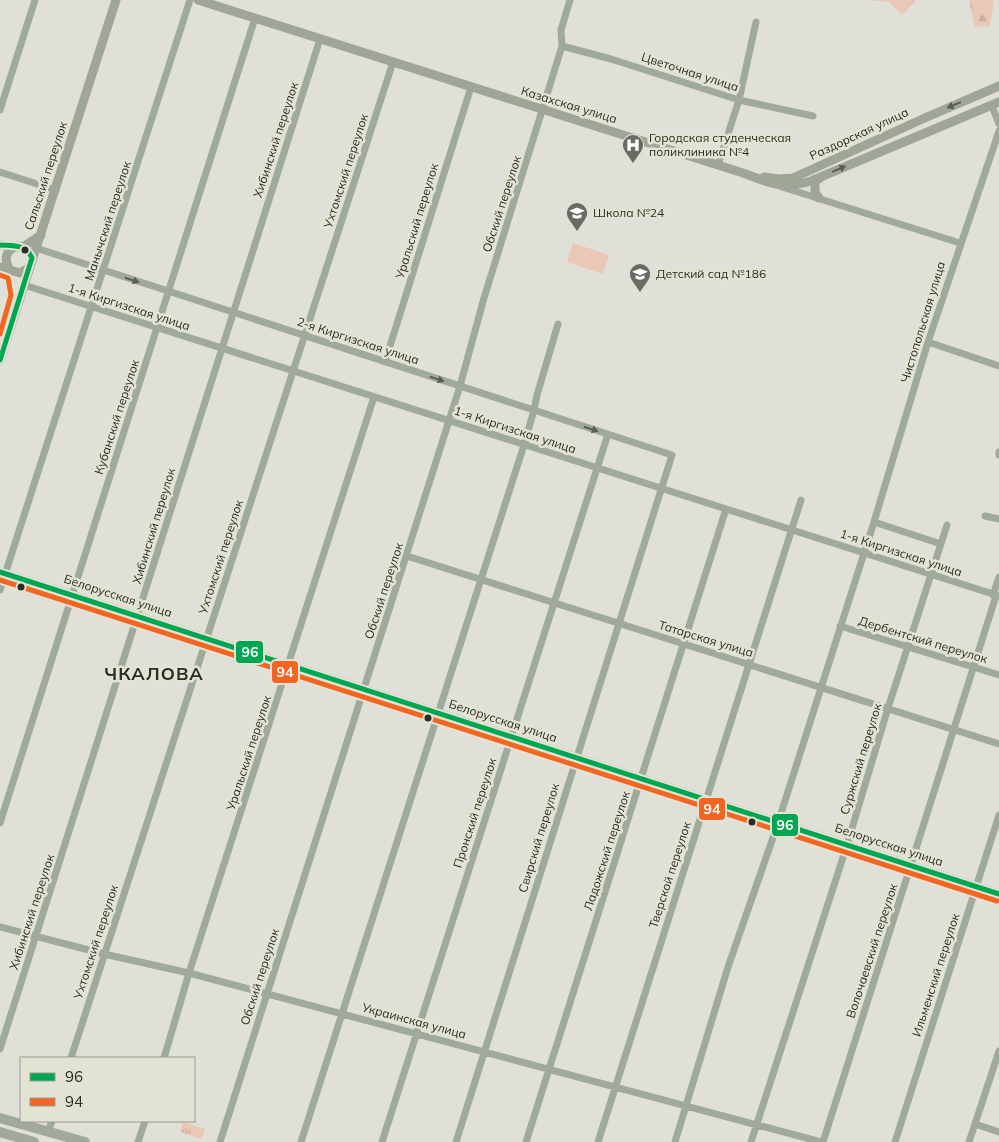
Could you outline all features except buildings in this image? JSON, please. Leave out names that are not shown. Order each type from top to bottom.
[{"type":"main road","name":"Сальский переулок","points":[[0,360],[19,296],[56,190],[116,0]]},
{"type":"main road","name":"Казахская улица","points":[[198,0],[776,185]]},
{"type":"main road","name":"Раздорская улица","points":[[743,173],[778,179],[793,178],[999,86]]},
{"type":"main road","name":"Раздорская улица","points":[[776,185],[795,185],[819,178],[995,104]]},
{"type":"main road","name":"Раздорская улица","points":[[927,117],[933,130]]},
{"type":"main road","points":[[819,178],[815,192],[819,198]]},
{"type":"main road","points":[[19,296],[17,280],[6,264],[6,256],[9,250],[21,246],[41,234]]},
{"type":"main road","points":[[0,245],[21,246],[30,253],[31,265],[23,272],[0,267]]},
{"type":"main road","name":"Белорусская улица","points":[[3,573],[999,894]]},
{"type":"main road","points":[[0,1118],[85,1142]]},
{"type":"main road","points":[[0,1132],[34,1142]]},
{"type":"street","points":[[0,110],[35,0]]},
{"type":"street","name":"Манычский переулок","points":[[0,590],[3,573],[92,307],[190,0]]},
{"type":"street","name":"Обский переулок","points":[[220,1142],[460,386],[484,298],[562,46],[561,30],[570,0]]},
{"type":"street","name":"Кубанский переулок","points":[[0,823],[170,292],[254,18]]},
{"type":"street","points":[[718,165],[739,100],[756,22]]},
{"type":"street","name":"Хибинский переулок","points":[[0,1049],[320,39]]},
{"type":"street","name":"Цветочная улица","points":[[562,46],[611,59],[739,100],[813,116]]},
{"type":"street","name":"Ухтомский переулок","points":[[71,1057],[393,62]]},
{"type":"street","name":"Уральский переулок","points":[[385,362],[471,87]]},
{"type":"street","points":[[995,104],[999,124]]},
{"type":"street","name":"Чистопольская улица","points":[[675,1142],[728,967],[778,822],[874,522],[928,342],[999,131]]},
{"type":"street","points":[[0,172],[56,190]]},
{"type":"street","name":"Казахская улица","points":[[776,185],[960,244]]},
{"type":"street","name":"2-я Киргизская улица","points":[[36,248],[672,455]]},
{"type":"street","name":"1-я Киргизская улица","points":[[24,285],[996,596]]},
{"type":"street","points":[[301,1142],[524,445],[534,410],[536,395],[558,324]]},
{"type":"street","points":[[928,342],[999,366]]},
{"type":"street","name":"Уральский переулок","points":[[164,1057],[189,973],[374,397]]},
{"type":"street","name":"Пронский переулок","points":[[382,1142],[608,434]]},
{"type":"street","name":"Свирский переулок","points":[[456,1142],[576,757],[663,489],[672,455]]},
{"type":"street","name":"Тверской переулок","points":[[598,1142],[801,500]]},
{"type":"street","name":"Ладожский переулок","points":[[526,1142],[726,509]]},
{"type":"street","points":[[985,516],[999,520]]},
{"type":"street","points":[[874,522],[941,544]]},
{"type":"street","name":"Суржский переулок","points":[[751,1142],[847,845],[888,708],[947,524]]},
{"type":"street","name":"Татарская улица","points":[[407,556],[999,744]]},
{"type":"street","name":"Волочаевский переулок","points":[[822,1142],[974,668],[996,596],[999,577]]},
{"type":"street","name":"Дербентский переулок","points":[[840,626],[999,675]]},
{"type":"street","name":"Ильменский переулок","points":[[895,1142],[999,815]]},
{"type":"street","name":"Украинская улица","points":[[0,927],[104,954],[189,973],[822,1142]]},
{"type":"street","points":[[969,1142],[996,1074],[999,1052]]},
{"type":"street","points":[[48,1132],[52,1122]]},
{"type":"street","points":[[138,1142],[145,1122]]},
{"type":"street","points":[[975,1124],[999,1132]]},
{"type":"green space","points":[[868,0],[916,0],[902,15],[889,2]]},
{"type":"green space","points":[[969,0],[994,0],[990,26],[975,27]]},
{"type":"green space","points":[[573,243],[609,255],[603,274],[567,262]]},
{"type":"green space","points":[[183,1122],[205,1129],[202,1139],[180,1132]]},
{"type":"transit line","name":"96","points":[[0,245],[23,248],[32,258],[0,360]]},
{"type":"transit line","name":"94","points":[[0,275],[8,278],[11,295],[0,334]]},
{"type":"transit line","name":"96","points":[[0,572],[999,894]]},
{"type":"transit line","name":"94","points":[[0,580],[997,901]]},
{"type":"place","name":"Городская студенческая поликлиника №4","points":[[633,164]]},
{"type":"place","name":"Школа №24","points":[[577,232]]},
{"type":"place","name":"Детский сад №186","points":[[640,293]]},
{"type":"district","name":"ЧКАЛОВА","points":[[154,674]]}]
